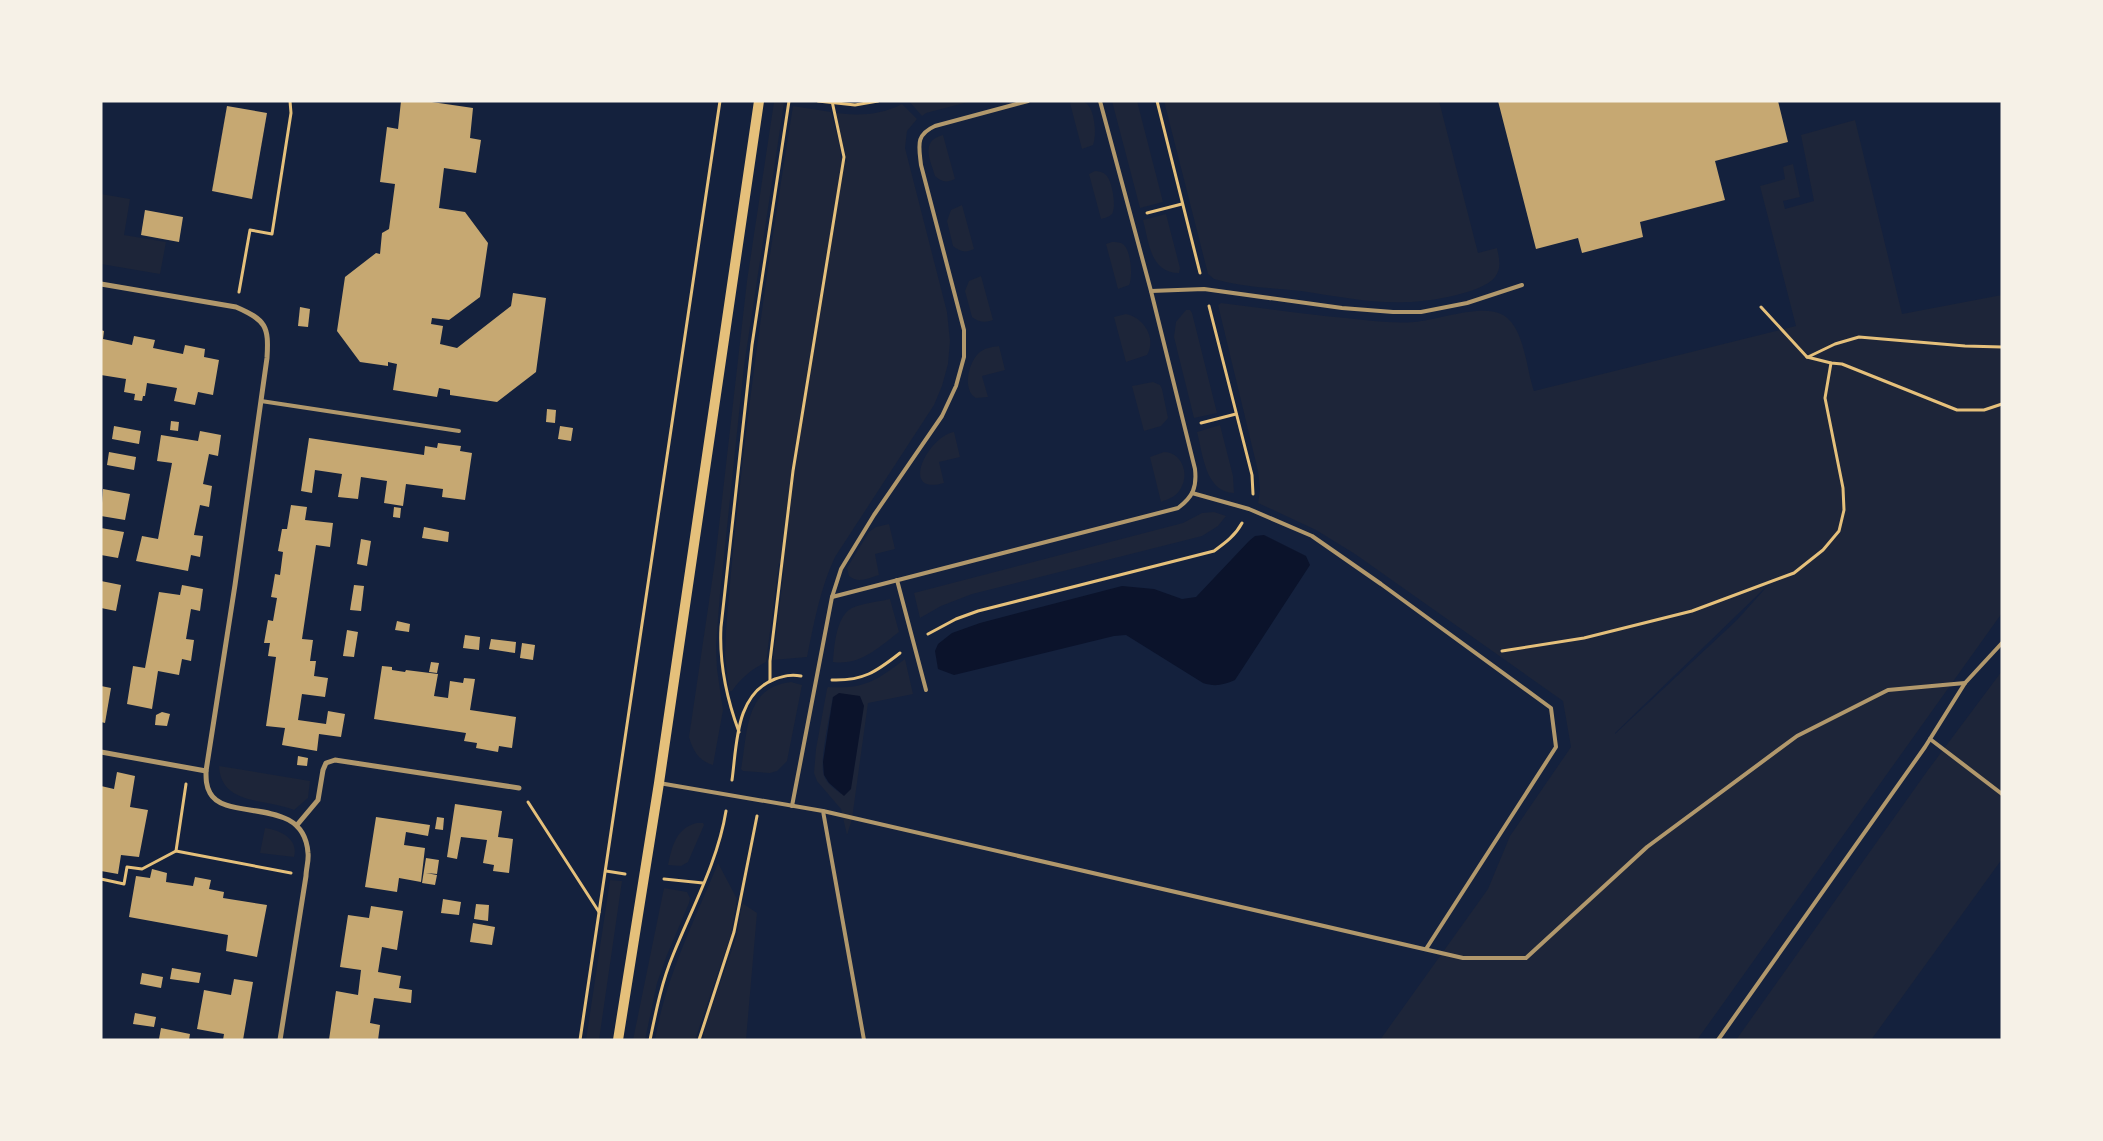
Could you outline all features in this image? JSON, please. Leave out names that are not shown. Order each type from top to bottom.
[{"type":"main road","points":[[618,1040],[659,783],[759,101]]},
{"type":"street","points":[[101,284],[236,307],[255,315],[264,325],[268,338],[235,585],[206,771],[206,785],[211,795],[220,803],[280,816],[297,825],[305,837],[308,853],[306,876],[280,1040]]},
{"type":"street","points":[[101,752],[206,771]]},
{"type":"street","points":[[297,825],[318,800],[326,763],[335,760],[519,788]]},
{"type":"lane","points":[[792,806],[832,597],[840,569],[874,515],[942,416],[956,386],[964,358],[964,330],[921,165],[919,143],[921,137],[926,130],[935,126],[1028,101]]},
{"type":"lane","points":[[832,597],[1178,508],[1188,500],[1192,493],[1196,480],[1195,469],[1185,426],[1132,217],[1100,101]]},
{"type":"lane","points":[[1151,290],[1204,289],[1342,308],[1421,312],[1467,303],[1522,285]]},
{"type":"lane","points":[[261,401],[459,431]]},
{"type":"lane","points":[[1192,493],[1249,509],[1312,536],[1551,708],[1556,747],[1426,949]]},
{"type":"lane","points":[[897,580],[926,690]]},
{"type":"lane","points":[[1718,1040],[1930,739],[1965,683],[2002,643]]},
{"type":"lane","points":[[659,783],[822,811],[1463,958],[1526,958],[1647,848],[1797,736],[1888,690],[1965,683]]},
{"type":"lane","points":[[1930,739],[2002,794]]},
{"type":"lane","points":[[822,811],[864,1040]]},
{"type":"path","points":[[236,307],[250,230],[272,234],[291,113],[290,101]]},
{"type":"path","points":[[580,1040],[720,101]]},
{"type":"path","points":[[789,101],[752,345],[721,627],[722,671],[730,708],[739,732],[744,710],[750,697],[757,688],[770,681],[794,675],[846,681],[859,679],[880,669],[914,643],[948,623],[978,612],[1214,551],[1238,530],[1249,509],[1253,491],[1252,475],[1157,101]]},
{"type":"path","points":[[818,101],[855,105],[878,101]]},
{"type":"path","points":[[770,681],[770,661],[793,471],[844,157],[832,102]]},
{"type":"path","points":[[1132,217],[1182,204]]},
{"type":"path","points":[[1761,307],[1807,357],[1842,364],[1957,410],[1984,410],[2002,404]]},
{"type":"path","points":[[1807,357],[1835,344],[1859,337],[1965,346],[2002,346]]},
{"type":"path","points":[[1479,655],[1568,641],[1692,611],[1794,573],[1823,550],[1839,531],[1844,510],[1843,488],[1826,398],[1831,363]]},
{"type":"path","points":[[1185,426],[1236,414]]},
{"type":"path","points":[[176,851],[188,768]]},
{"type":"path","points":[[519,788],[599,912]]},
{"type":"path","points":[[699,1040],[734,932],[760,800]]},
{"type":"path","points":[[101,880],[124,884],[127,867],[142,869],[176,851],[306,876]]},
{"type":"path","points":[[650,1040],[672,957],[703,883]]},
{"type":"shaded area","points":[[909,101],[972,101],[926,113],[922,116]]},
{"type":"shaded area","points":[[1075,101],[1083,102],[1090,107],[1094,124],[1095,136],[1093,145],[1082,149],[1070,103]]},
{"type":"shaded area","points":[[1112,101],[1137,101],[1163,202],[1140,208]]},
{"type":"shaded area","points":[[1164,101],[1439,101],[1478,253],[1497,248],[1499,270],[1497,274],[1489,283],[1479,288],[1455,296],[1417,302],[1368,301],[1301,291],[1246,286],[1214,279],[1208,274]]},
{"type":"shaded area","points":[[774,102],[784,103],[744,366],[716,645],[717,669],[723,710],[713,765],[697,755],[689,737],[715,561],[747,281]]},
{"type":"shaded area","points":[[902,104],[917,119],[907,131],[905,148],[947,312],[950,341],[948,364],[942,386],[934,405],[835,557],[821,594],[807,657],[773,660],[784,569],[779,563],[766,662],[751,671],[732,691],[729,691],[725,654],[726,630],[738,499],[763,302],[793,106],[831,112],[841,157],[847,163],[836,113],[870,114]]},
{"type":"shaded area","points":[[1855,120],[1902,314],[2002,295],[2002,613],[1697,1040],[1380,1040],[1488,889],[1510,836],[1571,747],[1563,701],[1355,554],[1316,530],[1258,503],[1260,490],[1258,471],[1218,305],[1221,303],[1380,322],[1414,322],[1472,311],[1494,312],[1503,315],[1516,329],[1524,350],[1534,391],[1796,326],[1760,186],[1785,179],[1783,167],[1793,164],[1800,197],[1783,201],[1785,209],[1814,201],[1801,135]],"holes":[[[1772,581],[1737,620],[1615,734]]]},
{"type":"shaded area","points":[[943,135],[955,179],[949,181],[942,181],[935,176],[928,151],[931,142]]},
{"type":"shaded area","points":[[1095,171],[1106,175],[1113,194],[1114,206],[1112,214],[1101,219],[1089,174]]},
{"type":"shaded area","points":[[101,194],[130,199],[124,235],[166,242],[160,274],[101,264]]},
{"type":"shaded area","points":[[962,205],[974,249],[968,251],[958,250],[953,246],[947,221],[951,210]]},
{"type":"shaded area","points":[[1166,214],[1180,268],[1179,273],[1169,272],[1156,262],[1149,246],[1143,220]]},
{"type":"shaded area","points":[[1112,242],[1124,245],[1131,265],[1129,285],[1118,289],[1106,244]]},
{"type":"shaded area","points":[[981,276],[993,320],[987,322],[979,321],[972,317],[965,291],[969,281]]},
{"type":"shaded area","points":[[1186,310],[1190,310],[1192,313],[1217,413],[1194,418],[1174,337],[1176,322]]},
{"type":"shaded area","points":[[1126,314],[1138,319],[1147,329],[1150,348],[1147,355],[1126,362],[1114,317]]},
{"type":"shaded area","points":[[999,346],[1005,370],[982,376],[988,397],[976,398],[969,389],[968,383],[972,362],[982,351]]},
{"type":"shaded area","points":[[1153,382],[1160,385],[1162,389],[1168,418],[1161,426],[1144,431],[1132,386]]},
{"type":"shaded area","points":[[1220,425],[1233,476],[1234,493],[1224,491],[1211,479],[1204,461],[1197,432]]},
{"type":"shaded area","points":[[954,432],[960,457],[939,462],[944,483],[930,485],[923,481],[920,474],[922,464],[935,444],[944,436]]},
{"type":"shaded area","points":[[1164,452],[1170,453],[1179,459],[1185,476],[1184,482],[1177,493],[1161,502],[1150,457]]},
{"type":"shaded area","points":[[1214,512],[1226,516],[1218,526],[1202,536],[972,594],[941,606],[920,618],[914,593],[1183,523],[1202,513]]},
{"type":"shaded area","points":[[889,524],[895,549],[875,554],[879,575],[860,580],[849,576],[847,568],[869,532],[876,527]]},
{"type":"shaded area","points":[[1264,535],[1306,556],[1310,565],[1235,680],[1219,685],[1203,683],[1126,635],[1114,636],[954,675],[938,669],[935,651],[938,644],[952,633],[980,623],[1122,586],[1154,589],[1182,599],[1196,597],[1249,541],[1255,536]]},
{"type":"shaded area","points":[[890,599],[899,632],[869,654],[852,661],[833,662],[837,632],[842,618],[847,612],[861,605]]},
{"type":"shaded area","points":[[905,659],[913,694],[868,703],[852,819],[847,835],[841,809],[817,781],[814,773],[816,749],[827,689],[828,687],[861,685],[878,678]],"holes":[[[833,697],[841,794],[827,781],[823,769],[824,749]]]},
{"type":"shaded area","points":[[2002,671],[2002,859],[1871,1040],[1736,1040],[1928,770]]},
{"type":"shaded area","points":[[791,682],[802,685],[787,761],[777,771],[770,773],[743,771],[741,769],[748,727],[756,702],[764,693],[776,686]]},
{"type":"shaded area","points":[[839,693],[860,696],[864,706],[851,789],[844,796],[829,783],[824,775],[823,762],[833,697]]},
{"type":"shaded area","points":[[219,766],[310,781],[308,798],[294,810],[247,798],[236,794],[228,788],[222,779]]},
{"type":"shaded area","points":[[703,823],[704,825],[688,862],[681,866],[668,865],[673,845],[680,833],[690,825]]},
{"type":"shaded area","points":[[265,828],[282,833],[291,840],[294,845],[294,857],[260,853]]},
{"type":"shaded area","points":[[718,863],[737,899],[731,935],[695,1040],[655,1040],[673,971]]},
{"type":"shaded area","points":[[610,880],[622,881],[599,1040],[586,1040]]},
{"type":"shaded area","points":[[664,888],[687,892],[690,898],[689,903],[657,983],[645,1040],[633,1040]]},
{"type":"shaded area","points":[[742,903],[757,913],[746,1040],[703,1040],[705,1026],[737,935]]},
{"type":"building","points":[[401,101],[425,101],[473,108],[470,138],[481,140],[476,173],[444,168],[439,208],[465,212],[488,243],[480,297],[449,320],[432,318],[431,324],[443,326],[440,344],[457,348],[511,306],[513,293],[546,298],[536,372],[497,402],[450,395],[450,390],[439,388],[437,397],[393,390],[397,364],[388,362],[388,366],[360,362],[337,331],[345,277],[376,253],[380,254],[382,233],[389,229],[395,184],[380,182],[387,127],[398,129]]},
{"type":"building","points":[[1498,101],[1778,101],[1788,142],[1715,161],[1725,200],[1640,222],[1643,237],[1582,253],[1578,238],[1536,249]]},
{"type":"building","points":[[227,106],[267,113],[252,199],[212,191]]},
{"type":"building","points":[[145,210],[183,217],[179,242],[141,235]]},
{"type":"building","points":[[300,307],[310,309],[308,327],[298,326]]},
{"type":"building","points":[[101,330],[104,331],[103,339],[132,345],[134,336],[155,340],[153,348],[183,354],[185,345],[205,349],[204,357],[219,360],[213,395],[198,392],[195,405],[174,401],[177,388],[147,383],[145,396],[143,396],[142,401],[134,400],[135,394],[124,392],[126,379],[101,375]]},
{"type":"building","points":[[547,409],[556,410],[555,423],[546,422]]},
{"type":"building","points":[[171,421],[179,422],[178,431],[170,430]]},
{"type":"building","points":[[114,426],[141,431],[139,444],[112,439]]},
{"type":"building","points":[[560,426],[573,428],[571,441],[558,439]]},
{"type":"building","points":[[200,431],[221,435],[218,456],[209,454],[203,484],[212,486],[209,507],[200,505],[194,535],[203,536],[200,557],[191,555],[188,571],[136,561],[142,536],[158,539],[172,463],[157,461],[161,435],[198,441]]},
{"type":"building","points":[[309,438],[424,455],[425,446],[437,448],[438,443],[461,446],[460,451],[472,453],[465,500],[442,497],[443,489],[406,484],[403,506],[384,503],[387,481],[361,477],[358,499],[338,497],[342,474],[315,470],[312,493],[301,491]]},
{"type":"building","points":[[109,452],[136,457],[134,470],[107,465]]},
{"type":"building","points":[[103,489],[130,494],[125,520],[101,516]]},
{"type":"building","points":[[291,505],[307,507],[305,520],[333,523],[330,547],[316,545],[302,639],[313,640],[310,661],[316,661],[314,676],[328,678],[325,697],[302,694],[298,720],[326,724],[328,711],[345,714],[341,737],[319,734],[317,751],[282,745],[285,728],[266,726],[276,657],[268,656],[270,643],[264,643],[268,620],[273,621],[277,598],[271,597],[275,574],[280,575],[283,552],[278,551],[282,529],[287,529]]},
{"type":"building","points":[[394,507],[401,508],[400,518],[393,517]]},
{"type":"building","points":[[424,527],[449,532],[448,542],[422,538]]},
{"type":"building","points":[[101,528],[124,532],[118,558],[101,555]]},
{"type":"building","points":[[361,539],[371,541],[367,566],[357,564]]},
{"type":"building","points":[[101,581],[121,585],[116,611],[101,608]]},
{"type":"building","points":[[182,585],[203,589],[200,611],[191,609],[186,639],[194,640],[191,661],[182,659],[179,675],[158,671],[152,709],[127,704],[133,666],[145,668],[159,592],[180,595]]},
{"type":"building","points":[[354,585],[364,586],[361,611],[350,610]]},
{"type":"building","points":[[397,621],[410,624],[409,632],[395,630]]},
{"type":"building","points":[[347,630],[358,632],[354,657],[343,656]]},
{"type":"building","points":[[465,635],[480,637],[479,650],[463,648]]},
{"type":"building","points":[[491,639],[516,642],[515,653],[489,649]]},
{"type":"building","points":[[522,643],[535,645],[533,660],[520,658]]},
{"type":"building","points":[[431,662],[439,663],[437,673],[429,672]]},
{"type":"building","points":[[382,666],[392,667],[392,670],[405,672],[406,670],[438,674],[434,696],[448,698],[450,681],[463,683],[464,678],[475,679],[470,710],[516,717],[512,748],[499,746],[498,752],[476,748],[477,743],[464,741],[466,733],[374,719]]},
{"type":"building","points":[[101,686],[111,688],[105,723],[101,722]]},
{"type":"building","points":[[162,712],[170,714],[167,726],[155,725],[156,715]]},
{"type":"building","points":[[298,756],[308,758],[307,766],[297,765]]},
{"type":"building","points":[[117,772],[135,776],[130,807],[148,810],[139,857],[121,855],[118,874],[101,871],[101,786],[114,789]]},
{"type":"building","points":[[455,804],[502,811],[498,837],[513,839],[509,873],[493,871],[494,865],[483,863],[487,840],[461,837],[457,859],[447,857]]},
{"type":"building","points":[[376,817],[430,825],[428,836],[406,832],[404,845],[425,848],[421,882],[399,878],[397,892],[365,887]]},
{"type":"building","points":[[437,817],[444,818],[443,830],[435,829]]},
{"type":"building","points":[[426,858],[439,860],[437,874],[426,873],[437,875],[435,885],[422,883]]},
{"type":"building","points":[[152,869],[167,873],[166,882],[193,886],[195,877],[211,880],[209,889],[224,892],[223,898],[267,905],[257,957],[226,951],[228,935],[129,917],[136,876],[150,878]]},
{"type":"building","points":[[443,899],[461,902],[459,915],[441,913]]},
{"type":"building","points":[[476,904],[489,905],[488,921],[474,919]]},
{"type":"building","points":[[371,906],[403,911],[397,950],[382,947],[378,972],[401,976],[399,988],[412,990],[411,1003],[374,998],[370,1023],[380,1025],[378,1040],[329,1040],[336,991],[358,995],[361,970],[340,967],[348,915],[369,918]]},
{"type":"building","points":[[473,923],[495,927],[492,945],[470,942]]},
{"type":"building","points":[[172,968],[201,973],[199,983],[170,979]]},
{"type":"building","points":[[142,973],[163,977],[161,988],[140,984]]},
{"type":"building","points":[[234,979],[253,982],[243,1040],[223,1040],[224,1034],[197,1029],[204,990],[231,995]]},
{"type":"building","points":[[135,1013],[156,1017],[154,1027],[133,1024]]},
{"type":"building","points":[[161,1028],[190,1034],[189,1040],[159,1039]]}]
